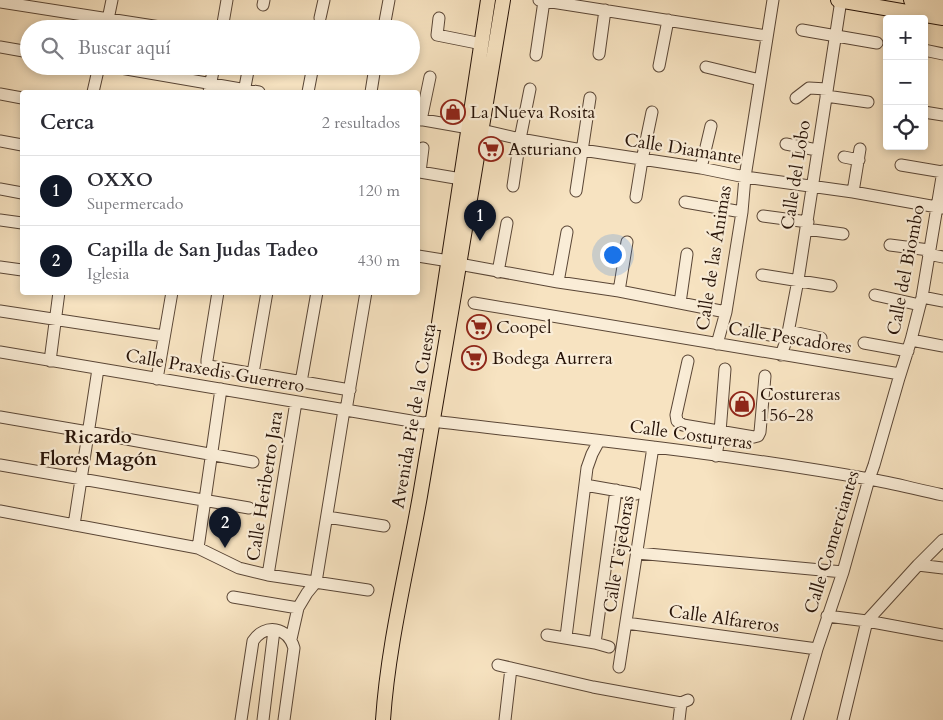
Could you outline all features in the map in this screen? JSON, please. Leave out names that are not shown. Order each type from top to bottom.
[{"type":"main road","name":"Avenida Pie de la Cuesta","points":[[454,263],[461,179],[475,129],[482,44],[488,0]]},
{"type":"main road","name":"Avenida Pie de la Cuesta","points":[[383,720],[392,645],[475,129],[503,0]]},
{"type":"main road","points":[[840,0],[943,18]]},
{"type":"main road","points":[[911,0],[938,3]]},
{"type":"main road","name":"Avenida Pie de la Cuesta","points":[[375,720],[379,688],[428,422]]},
{"type":"street","points":[[108,20],[112,0]]},
{"type":"street","points":[[224,20],[227,0]]},
{"type":"street","points":[[320,18],[324,0]]},
{"type":"street","points":[[385,20],[389,0]]},
{"type":"street","points":[[536,55],[542,0],[767,36]]},
{"type":"street","name":"Calle de las Ánimas","points":[[717,344],[726,312],[773,0]]},
{"type":"street","name":"Calle del Lobo","points":[[781,355],[788,334],[807,226],[840,0]]},
{"type":"street","points":[[0,2],[88,20]]},
{"type":"street","points":[[599,54],[605,10]]},
{"type":"street","points":[[439,18],[436,35],[482,44]]},
{"type":"street","points":[[659,66],[668,20]]},
{"type":"street","points":[[802,30],[877,43]]},
{"type":"street","points":[[0,47],[20,50]]},
{"type":"street","points":[[928,51],[943,54]]},
{"type":"street","points":[[706,67],[760,80]]},
{"type":"street","points":[[94,90],[97,75]]},
{"type":"street","points":[[150,75],[210,88],[233,90]]},
{"type":"street","points":[[210,88],[212,75]]},
{"type":"street","points":[[244,90],[247,75]]},
{"type":"street","points":[[308,90],[311,75]]},
{"type":"street","points":[[370,90],[373,75]]},
{"type":"street","points":[[420,115],[430,77]]},
{"type":"street","points":[[796,98],[809,88],[868,102]]},
{"type":"street","points":[[514,186],[520,139],[530,89]]},
{"type":"street","points":[[0,94],[20,98]]},
{"type":"street","points":[[576,191],[590,98]]},
{"type":"street","points":[[636,197],[652,112]]},
{"type":"street","points":[[928,113],[943,115]]},
{"type":"street","name":"Calle Diamante","points":[[420,119],[582,150],[701,168],[745,177],[853,192],[940,208]]},
{"type":"street","points":[[701,168],[711,126]]},
{"type":"street","points":[[0,141],[20,145]]},
{"type":"street","points":[[786,144],[818,150]]},
{"type":"street","points":[[423,148],[420,172],[461,179]]},
{"type":"street","points":[[844,157],[860,154],[853,192]]},
{"type":"street","points":[[901,165],[943,172]]},
{"type":"street","name":"Calle del Biombo","points":[[900,374],[921,301],[929,252],[940,208],[943,172]]},
{"type":"street","points":[[0,189],[20,193]]},
{"type":"street","points":[[685,202],[742,212]]},
{"type":"street","points":[[763,216],[843,234]]},
{"type":"street","points":[[0,220],[20,222]]},
{"type":"street","points":[[498,272],[507,223]]},
{"type":"street","points":[[558,282],[567,232]]},
{"type":"street","points":[[619,291],[627,242]]},
{"type":"street","points":[[890,245],[943,256]]},
{"type":"street","points":[[680,303],[687,254]]},
{"type":"street","points":[[420,256],[498,272],[619,291],[726,312]]},
{"type":"street","points":[[0,267],[20,270]]},
{"type":"street","points":[[762,275],[832,286]]},
{"type":"street","points":[[50,361],[59,295]]},
{"type":"street","points":[[157,379],[171,295]]},
{"type":"street","points":[[218,295],[207,363],[209,366],[301,382],[347,403]]},
{"type":"street","points":[[253,373],[266,295]]},
{"type":"street","points":[[301,382],[316,295]]},
{"type":"street","points":[[291,639],[298,608],[316,582],[365,295]]},
{"type":"street","points":[[875,295],[921,301],[943,301]]},
{"type":"street","name":"Calle Pescadores","points":[[474,303],[900,374]]},
{"type":"street","points":[[0,311],[164,336]]},
{"type":"street","points":[[752,332],[822,338]]},
{"type":"street","points":[[864,343],[943,346]]},
{"type":"street","name":"Calle Praxedis Guerrero","points":[[0,352],[296,402],[347,403],[428,422]]},
{"type":"street","points":[[688,362],[676,415],[677,421],[683,425],[720,432],[758,436],[760,432],[765,376]]},
{"type":"street","points":[[74,525],[98,369]]},
{"type":"street","points":[[716,456],[720,432],[725,369]]},
{"type":"street","name":"Calle Comerciantes","points":[[797,720],[827,616],[843,572],[900,374]]},
{"type":"street","points":[[273,398],[276,377]]},
{"type":"street","points":[[198,548],[221,389]]},
{"type":"street","name":"Calle Heriberto Jara","points":[[268,575],[296,402]]},
{"type":"street","points":[[0,417],[253,462]]},
{"type":"street","name":"Calle Costureras","points":[[428,422],[653,447],[869,479],[943,495]]},
{"type":"street","points":[[580,439],[584,448],[587,468]]},
{"type":"street","points":[[566,637],[587,468],[599,441]]},
{"type":"street","name":"Calle Tejedoras","points":[[619,667],[653,447]]},
{"type":"street","points":[[0,465],[249,508]]},
{"type":"street","points":[[585,485],[636,494]]},
{"type":"street","points":[[595,643],[616,490]]},
{"type":"street","points":[[0,511],[198,548],[239,568],[268,575],[368,590]]},
{"type":"street","points":[[326,517],[384,526]]},
{"type":"street","points":[[843,720],[867,621],[943,540]]},
{"type":"street","points":[[637,553],[843,572]]},
{"type":"street","points":[[918,565],[943,568]]},
{"type":"street","points":[[233,597],[298,608]]},
{"type":"street","points":[[827,616],[867,621],[943,635]]},
{"type":"street","name":"Calle Alfareros","points":[[626,623],[817,649]]},
{"type":"street","points":[[264,720],[274,630]]},
{"type":"street","points":[[241,720],[253,641],[264,631],[274,630],[283,632],[291,639],[294,648],[284,720]]},
{"type":"street","points":[[547,635],[566,637],[609,647]]},
{"type":"street","points":[[498,665],[593,687],[685,702],[679,720]]},
{"type":"street","points":[[505,720],[511,668]]},
{"type":"place","name":"La Nueva Rosita","points":[[453,112]]},
{"type":"place","name":"Asturiano","points":[[491,149]]},
{"type":"place","name":"OXXO","points":[[480,241]]},
{"type":"place","name":"Coopel","points":[[479,327]]},
{"type":"place","name":"Bodega Aurrera","points":[[474,358]]},
{"type":"place","name":"Costureras 156-28","points":[[742,404]]},
{"type":"place","name":"Capilla de San Judas Tadeo","points":[[225,548]]},
{"type":"district","name":"Ricardo Flores Magón","points":[[98,448]]}]
